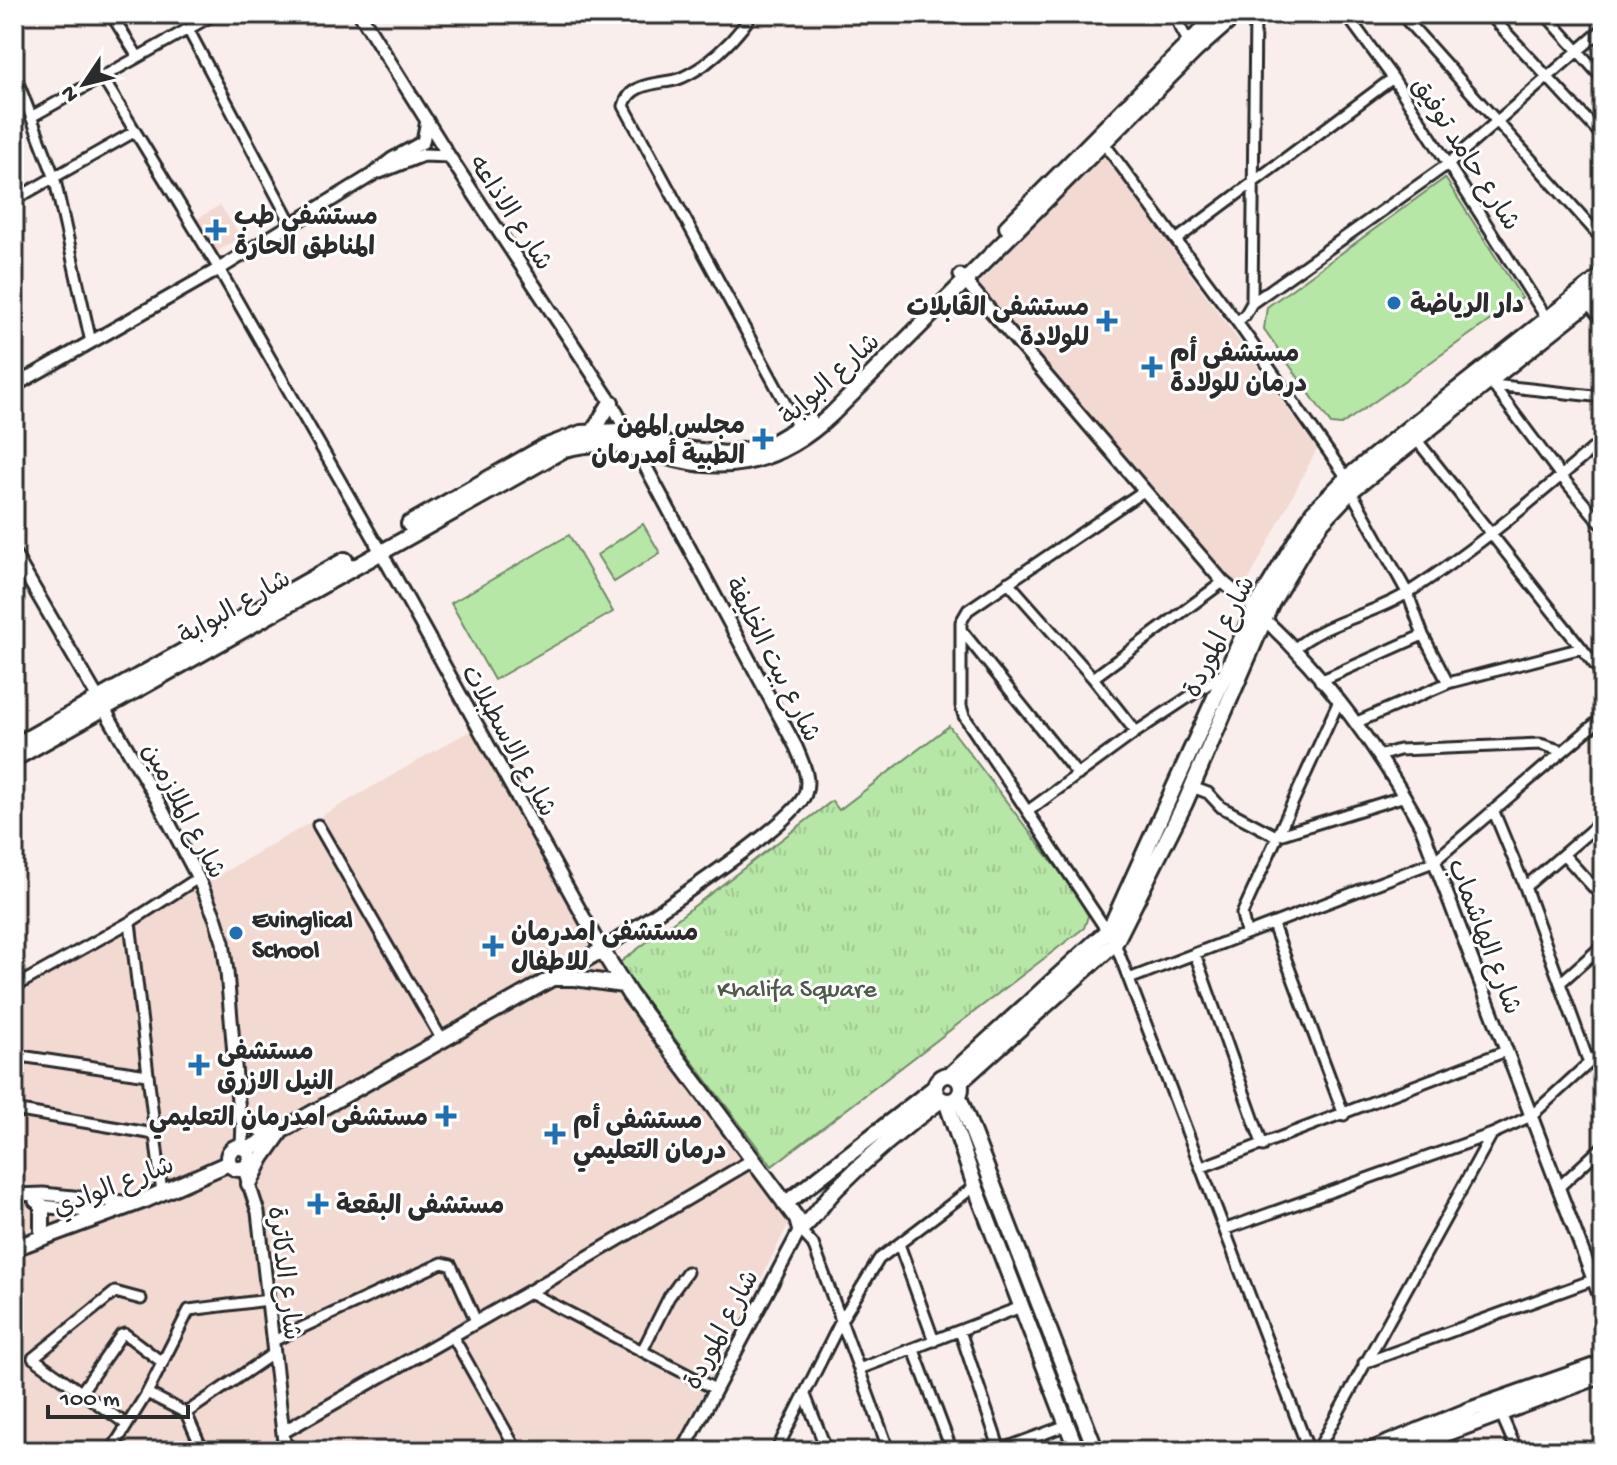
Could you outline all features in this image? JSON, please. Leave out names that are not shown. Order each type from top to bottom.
[{"type":"main road","name":"شارع البوابة","points":[[378,547],[565,449],[597,443],[636,448],[683,461],[724,465],[754,462],[782,451],[817,428],[1218,14]]},
{"type":"main road","name":"شارع البوابة","points":[[1100,138],[1237,14]]},
{"type":"main road","name":"شارع الموردة","points":[[1349,485],[1416,439],[1603,275]]},
{"type":"main road","name":"شارع البوابة","points":[[100,704],[560,440],[593,432],[629,434],[684,449],[725,454],[767,446],[799,429],[825,408],[963,278]]},
{"type":"main road","name":"شارع الموردة","points":[[1550,324],[1596,309],[1603,291]]},
{"type":"main road","name":"شارع الموردة","points":[[1111,937],[1226,672],[1313,512],[1485,380]]},
{"type":"main road","points":[[593,432],[611,402]]},
{"type":"main road","name":"شارع الموردة","points":[[948,1090],[1111,937],[1185,803],[1260,614]]},
{"type":"main road","points":[[14,746],[100,704]]},
{"type":"main road","points":[[14,759],[100,704]]},
{"type":"main road","points":[[1170,798],[1185,803]]},
{"type":"main road","points":[[241,1149],[250,1160],[244,1169],[238,1170],[229,1163],[230,1152],[278,1131],[602,950],[623,985],[797,1219],[800,1230],[829,1196],[870,1157],[948,1090]]},
{"type":"main road","points":[[552,978],[591,979],[623,985]]},
{"type":"main road","points":[[948,1090],[985,1165],[1096,1451]]},
{"type":"main road","points":[[948,1090],[969,1170],[1077,1451]]},
{"type":"main road","points":[[785,1204],[948,1090]]},
{"type":"main road","points":[[241,1116],[278,1131]]},
{"type":"main road","points":[[249,1184],[278,1131]]},
{"type":"main road","name":"شارع الوادي","points":[[14,1248],[136,1204],[229,1163]]},
{"type":"main road","points":[[969,1170],[985,1165]]},
{"type":"main road","points":[[42,1206],[42,1238]]},
{"type":"main road","points":[[1400,1451],[1473,1416],[1603,1363]]},
{"type":"main road","points":[[1369,1451],[1473,1416],[1501,1414],[1603,1375]]},
{"type":"street","points":[[111,14],[138,57]]},
{"type":"street","points":[[192,14],[192,26],[291,223]]},
{"type":"street","points":[[31,117],[215,14]]},
{"type":"street","name":"شارع الاذاعه","points":[[360,14],[449,156],[611,402],[636,448]]},
{"type":"street","points":[[752,14],[726,46],[703,66],[671,82],[662,81],[637,89],[629,94],[624,106],[799,429]]},
{"type":"street","points":[[1173,14],[1189,43]]},
{"type":"street","points":[[1252,303],[1255,14]]},
{"type":"street","points":[[1349,18],[1361,14]]},
{"type":"street","points":[[1401,14],[1603,240]]},
{"type":"street","points":[[1489,14],[1545,78],[1603,137]]},
{"type":"street","points":[[1545,14],[1603,79]]},
{"type":"street","name":"شارع حامد توفيق","points":[[1349,18],[1393,78],[1550,324]]},
{"type":"street","points":[[1237,322],[1252,303],[1448,164],[1603,29]]},
{"type":"street","points":[[14,72],[54,176],[91,342]]},
{"type":"street","points":[[102,77],[219,269],[378,547]]},
{"type":"street","points":[[1176,240],[1393,78]]},
{"type":"street","points":[[14,386],[219,269],[372,175],[392,159],[423,142],[427,120]]},
{"type":"street","points":[[14,200],[134,132]]},
{"type":"street","points":[[1100,138],[1237,322],[1349,485],[1408,594],[1423,635],[1448,683]]},
{"type":"street","points":[[372,175],[423,155],[449,156]]},
{"type":"street","name":"شارع الهاشماب","points":[[963,278],[1223,582],[1294,649],[1355,723],[1405,796],[1421,826],[1603,1305]]},
{"type":"street","points":[[1596,309],[1603,324]]},
{"type":"street","points":[[1485,380],[1603,397]]},
{"type":"street","points":[[1485,380],[1603,526]]},
{"type":"street","points":[[1416,439],[1603,675]]},
{"type":"street","points":[[1294,649],[1313,635],[1408,594],[1490,533],[1603,440]]},
{"type":"street","name":"شارع بيت الخليفة","points":[[602,950],[765,835],[793,812],[807,790],[807,780],[796,747],[636,448]]},
{"type":"street","points":[[1145,490],[968,610],[961,622],[961,706],[964,716],[1111,937],[1309,1451]]},
{"type":"street","name":"شارع الاسطبلات","points":[[378,547],[602,950]]},
{"type":"street","name":"شارع الملازمين","points":[[16,561],[198,878],[223,942],[241,1116],[241,1149]]},
{"type":"street","points":[[1008,582],[1136,732]]},
{"type":"street","points":[[1093,678],[1223,582]]},
{"type":"street","points":[[961,630],[1078,775]]},
{"type":"street","points":[[1320,681],[1423,635]]},
{"type":"street","points":[[1355,723],[1448,683],[1582,648]]},
{"type":"street","points":[[1028,811],[1136,732],[1226,672]]},
{"type":"street","points":[[1246,933],[1242,914],[1338,703]]},
{"type":"street","points":[[1129,979],[1433,862],[1602,720]]},
{"type":"street","points":[[1379,756],[1399,750],[1540,744],[1563,751]]},
{"type":"street","points":[[1192,787],[1208,793],[1221,807],[1276,836],[1405,796]]},
{"type":"street","points":[[1494,812],[1525,887],[1589,1063]]},
{"type":"street","points":[[1525,887],[1603,820]]},
{"type":"street","points":[[318,825],[442,1040]]},
{"type":"street","points":[[1564,855],[1603,898]]},
{"type":"street","points":[[14,987],[130,922],[198,878]]},
{"type":"street","points":[[1593,887],[1603,878]]},
{"type":"street","points":[[130,922],[162,1193]]},
{"type":"street","points":[[1273,925],[1344,1115]]},
{"type":"street","points":[[1560,983],[1603,945]]},
{"type":"street","points":[[1195,954],[1263,1146]]},
{"type":"street","points":[[1226,1229],[1492,1134],[1531,1116],[1603,1050]]},
{"type":"street","points":[[1202,1167],[1506,1051]]},
{"type":"street","points":[[14,1055],[147,1075]]},
{"type":"street","points":[[14,1110],[154,1134]]},
{"type":"street","points":[[1317,1451],[1492,1134]]},
{"type":"street","points":[[1558,1188],[1603,1146]]},
{"type":"street","points":[[300,1451],[284,1442],[452,1335],[751,1161]]},
{"type":"street","name":"شارع الدكاترة","points":[[244,1169],[258,1212],[284,1442]]},
{"type":"street","points":[[776,1451],[842,1319],[879,1259],[975,1186]]},
{"type":"street","points":[[14,1195],[43,1194],[136,1204]]},
{"type":"street","points":[[29,1196],[42,1206],[109,1214]]},
{"type":"street","points":[[800,1230],[813,1244],[889,1451]]},
{"type":"street","name":"شارع الموردة","points":[[683,1451],[800,1230]]},
{"type":"street","points":[[899,1244],[934,1341]]},
{"type":"street","points":[[186,1413],[273,1347],[442,1263],[451,1265],[476,1321]]},
{"type":"street","points":[[642,1351],[669,1297],[687,1272]]},
{"type":"street","points":[[1364,1363],[1593,1280]]},
{"type":"street","points":[[126,1424],[33,1358],[115,1292],[141,1299]]},
{"type":"street","points":[[529,1292],[715,1389]]},
{"type":"street","points":[[111,1451],[147,1393],[189,1310],[268,1300]]},
{"type":"street","points":[[859,1369],[1021,1307]]},
{"type":"street","points":[[960,1331],[998,1450],[1067,1425]]},
{"type":"street","points":[[82,1391],[121,1335],[125,1334],[163,1363]]},
{"type":"street","points":[[452,1335],[517,1451]]},
{"type":"street","points":[[914,1350],[952,1451]]},
{"type":"street","points":[[147,1393],[186,1413],[203,1451]]},
{"type":"street","points":[[805,1395],[827,1451]]},
{"type":"street","points":[[1501,1414],[1517,1451]]},
{"type":"shaded area","name":"مستشفى أم درمان للولادة","points":[[1103,153],[1317,449],[1241,595],[976,286]]},
{"type":"shaded area","name":"مستشفى طب المناطق الحارة","points":[[220,205],[241,237],[212,255],[192,222]]},
{"type":"shaded area","points":[[478,726],[586,922],[789,1223],[674,1451],[14,1451],[14,993]]},
{"type":"green space","name":"دار الرياضة","points":[[1445,178],[1522,298],[1341,425],[1331,424],[1264,329],[1267,307]]},
{"type":"green space","points":[[643,524],[660,553],[614,582],[597,555]]},
{"type":"green space","points":[[569,535],[613,612],[494,680],[451,603]]},
{"type":"green space","name":"Khalifa Square","points":[[949,726],[1085,905],[1088,916],[1084,928],[772,1166],[618,964],[832,801],[839,810]]},
{"type":"place","name":"مستشفى طب المناطق الحارة","points":[[216,230]]},
{"type":"place","name":"دار الرياضة","points":[[1394,303]]},
{"type":"place","name":"مستشفى القابلات للولادة","points":[[1107,321]]},
{"type":"place","name":"مستشفى أم درمان للولادة","points":[[1152,367]]},
{"type":"place","name":"مجلس المهن الطبية أمدرمان","points":[[763,439]]},
{"type":"place","name":"Evinglical School","points":[[236,933]]},
{"type":"place","name":"مستشفى امدرمان للاطفال","points":[[493,946]]},
{"type":"place","name":"مستشفى النيل الازرق","points":[[199,1065]]},
{"type":"place","name":"مستشفى امدرمان التعليمي","points":[[446,1116]]},
{"type":"place","name":"مستشفى أم درمان التعليمي","points":[[555,1134]]},
{"type":"place","name":"مستشفى البقعة","points":[[318,1204]]}]
